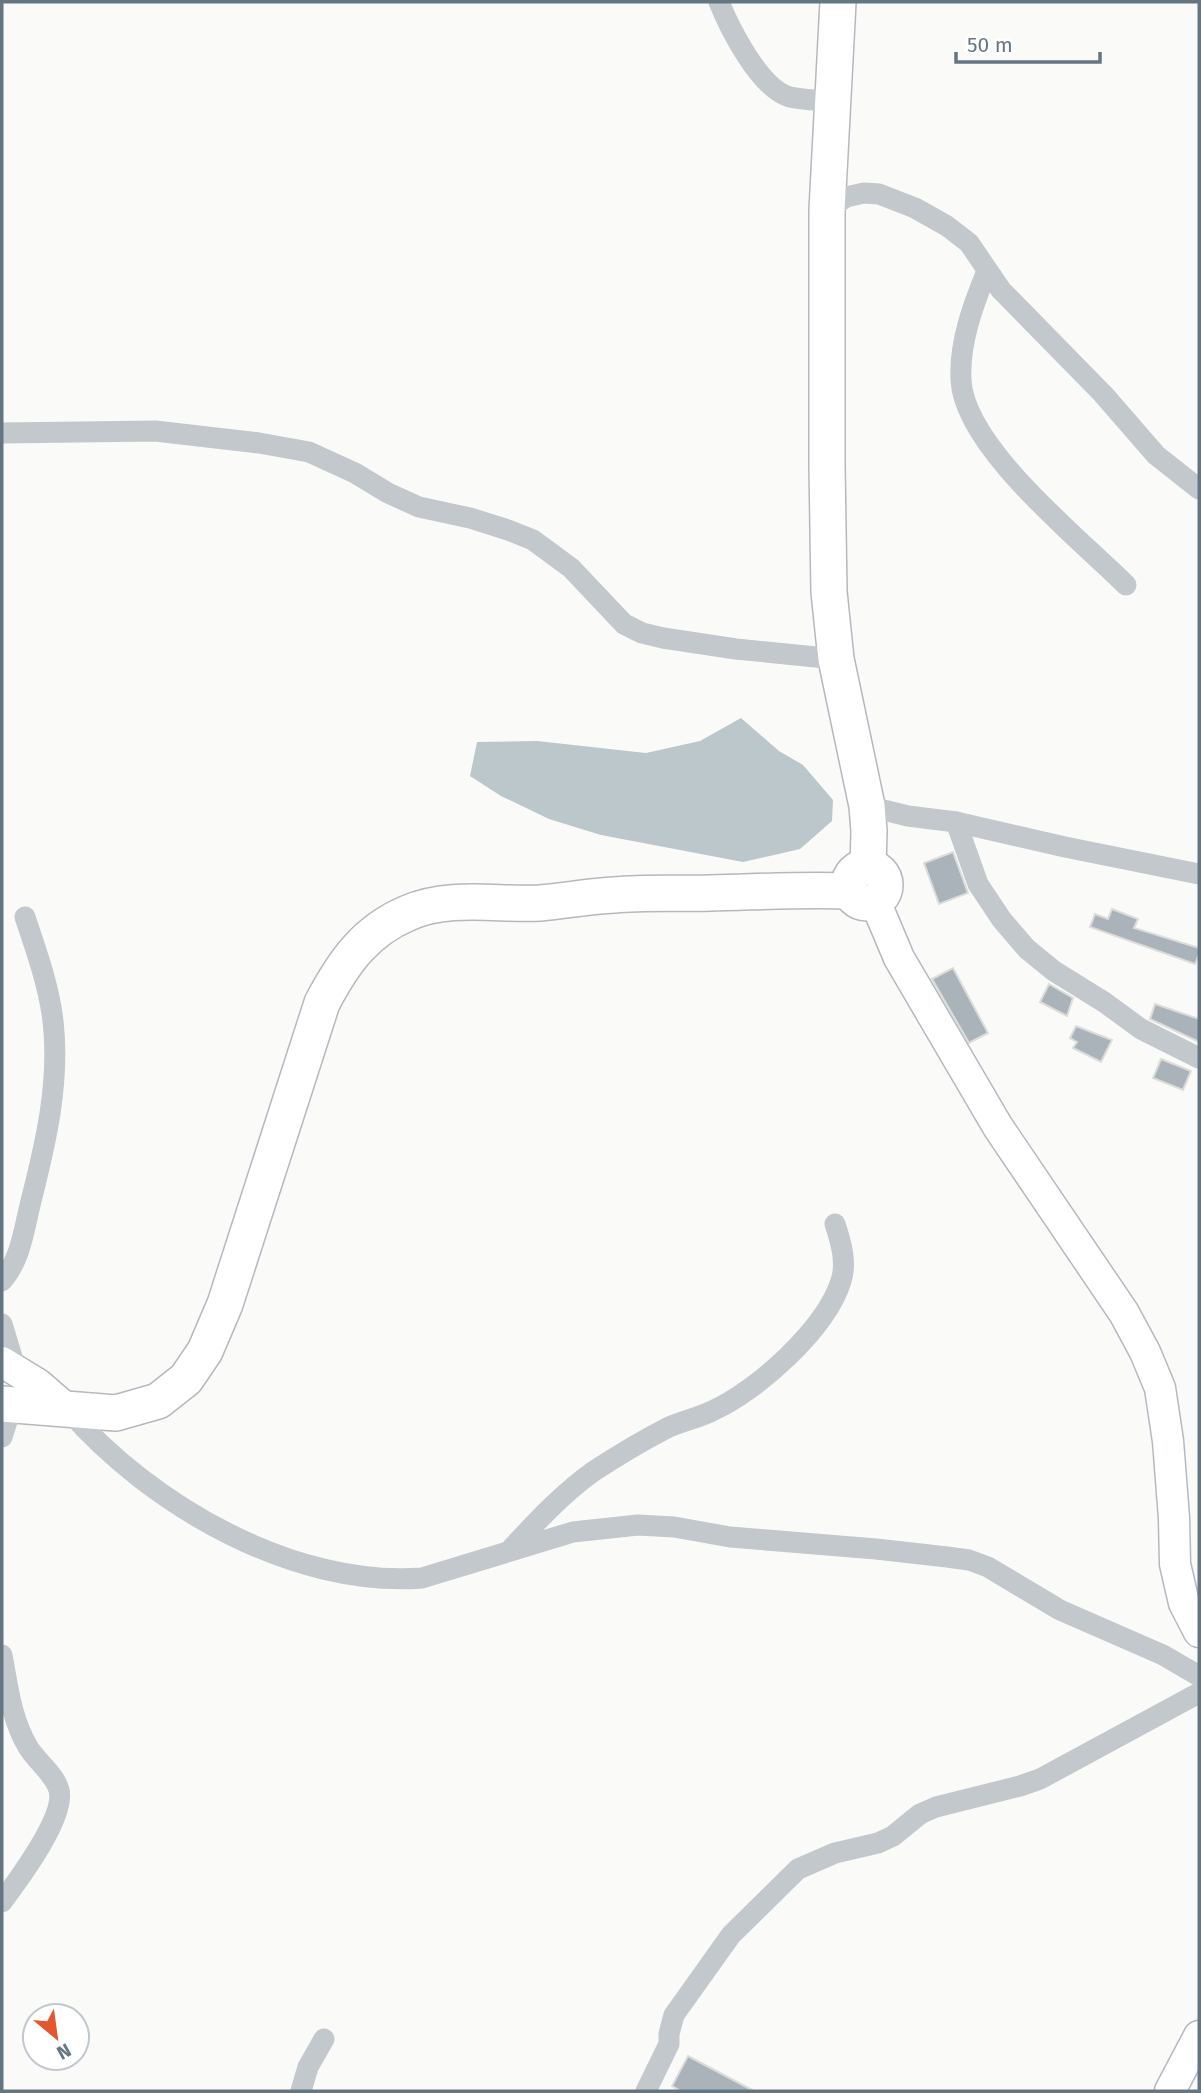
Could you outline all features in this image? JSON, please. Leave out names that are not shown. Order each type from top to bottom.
[{"type":"highway","points":[[5,1415],[68,1410],[117,1413],[158,1401],[186,1379],[205,1351],[229,1292],[322,1003],[335,977],[355,950],[385,925],[408,913],[436,904],[539,903],[615,894],[864,886],[867,806],[836,659],[828,566],[827,210],[838,2]]},
{"type":"main road","points":[[864,886],[899,958],[998,1127],[1124,1313],[1145,1352],[1160,1388],[1168,1441],[1175,1564],[1184,1602],[1199,1632]]},
{"type":"main road","points":[[9,1366],[37,1384],[68,1410]]},
{"type":"main road","points":[[1170,2091],[1199,2036]]},
{"type":"street","points":[[719,2],[727,21],[757,70],[773,87],[788,96],[834,102]]},
{"type":"street","points":[[827,210],[846,197],[864,193],[879,194],[915,208],[947,226],[969,243],[1010,300],[1104,394],[1156,455],[1199,489]]},
{"type":"street","points":[[987,271],[973,306],[962,355],[961,382],[968,410],[980,432],[1005,464],[1057,519],[1126,585]]},
{"type":"street","points":[[2,433],[155,431],[259,443],[309,452],[419,507],[470,518],[533,540],[571,568],[624,624],[642,633],[736,649],[836,659]]},
{"type":"street","points":[[867,806],[908,816],[956,822],[1199,874]]},
{"type":"street","points":[[956,822],[978,884],[1002,920],[1027,949],[1054,971],[1141,1029],[1199,1058]]},
{"type":"street","points":[[2,1281],[16,1261],[43,1158],[54,1086],[53,1017],[25,917]]},
{"type":"street","points":[[511,1549],[552,1506],[592,1472],[669,1427],[713,1411],[757,1385],[793,1351],[823,1318],[842,1280],[843,1247],[835,1224]]},
{"type":"street","points":[[2,1324],[9,1366]]},
{"type":"street","points":[[68,1410],[112,1456],[178,1505],[246,1543],[299,1563],[354,1574],[407,1579],[440,1574],[511,1549],[573,1532],[638,1525],[674,1527],[730,1537],[969,1560],[988,1567],[1060,1610],[1163,1655],[1199,1676]]},
{"type":"street","points":[[2,1655],[11,1710],[29,1748],[52,1776],[60,1791],[58,1811],[29,1866],[2,1902]]},
{"type":"street","points":[[646,2091],[668,2043],[674,2015],[731,1935],[798,1869],[835,1853],[878,1843],[892,1836],[920,1814],[936,1807],[1040,1779],[1199,1693]]},
{"type":"street","points":[[301,2091],[308,2067],[324,2039]]},
{"type":"shaded area","points":[[741,718],[779,751],[803,765],[833,800],[832,821],[800,849],[743,862],[601,835],[549,819],[501,796],[470,776],[477,742],[537,741],[646,753],[700,741]]},
{"type":"building","points":[[953,852],[968,893],[939,904],[924,863]]},
{"type":"building","points":[[1112,909],[1138,919],[1134,928],[1199,948],[1195,964],[1090,927],[1095,914],[1108,919]]},
{"type":"building","points":[[953,968],[988,1033],[969,1043],[932,979]]},
{"type":"building","points":[[1049,984],[1073,998],[1067,1016],[1040,1002]]},
{"type":"building","points":[[1155,1004],[1199,1019],[1199,1042],[1150,1019]]},
{"type":"building","points":[[1076,1026],[1112,1040],[1101,1062],[1073,1048],[1077,1042],[1070,1038]]},
{"type":"building","points":[[1161,1059],[1191,1071],[1183,1090],[1153,1078]]},
{"type":"building","points":[[688,2056],[754,2091],[681,2091],[672,2086]]}]
